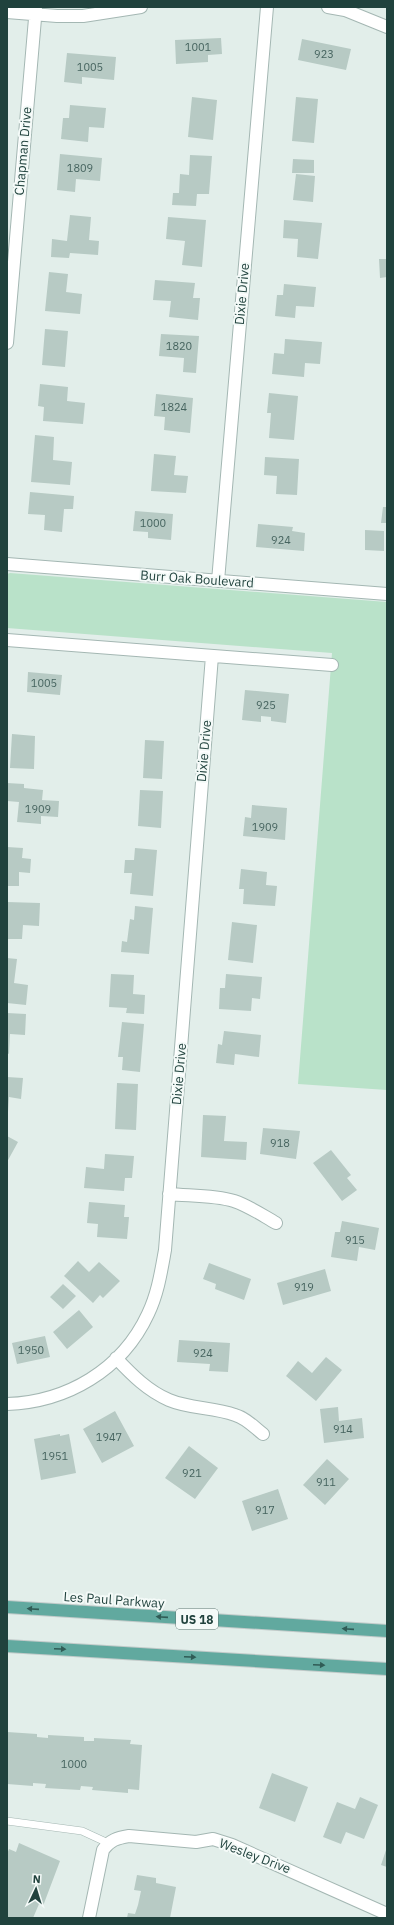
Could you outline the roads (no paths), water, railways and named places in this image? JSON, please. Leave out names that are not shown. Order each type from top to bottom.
[{"type":"main road","name":"Les Paul Parkway","points":[[7,1607],[387,1631]]},
{"type":"main road","points":[[7,1646],[387,1669]]},
{"type":"street","points":[[7,12],[35,11],[83,16],[141,7]]},
{"type":"street","name":"Dixie Drive","points":[[218,581],[267,7]]},
{"type":"street","points":[[328,7],[345,10],[387,27]]},
{"type":"street","name":"Chapman Drive","points":[[7,343],[35,11]]},
{"type":"street","name":"Burr Oak Boulevard","points":[[7,564],[387,594]]},
{"type":"street","points":[[7,640],[332,665]]},
{"type":"street","name":"Dixie Drive","points":[[7,1404],[24,1404],[50,1399],[65,1393],[98,1374],[133,1340],[148,1314],[160,1281],[165,1250],[212,656]]},
{"type":"street","points":[[169,1194],[220,1198],[234,1201],[247,1206],[276,1223]]},
{"type":"street","points":[[116,1358],[138,1381],[170,1401],[194,1408],[234,1414],[245,1419],[263,1434]]},
{"type":"street","name":"Wesley Drive","points":[[108,1843],[118,1838],[128,1836],[196,1842],[213,1839],[232,1844],[294,1871],[382,1914]]},
{"type":"street","points":[[89,1918],[98,1881],[103,1850],[108,1843]]},
{"type":"lane","points":[[7,1821],[82,1831],[108,1843]]}]
